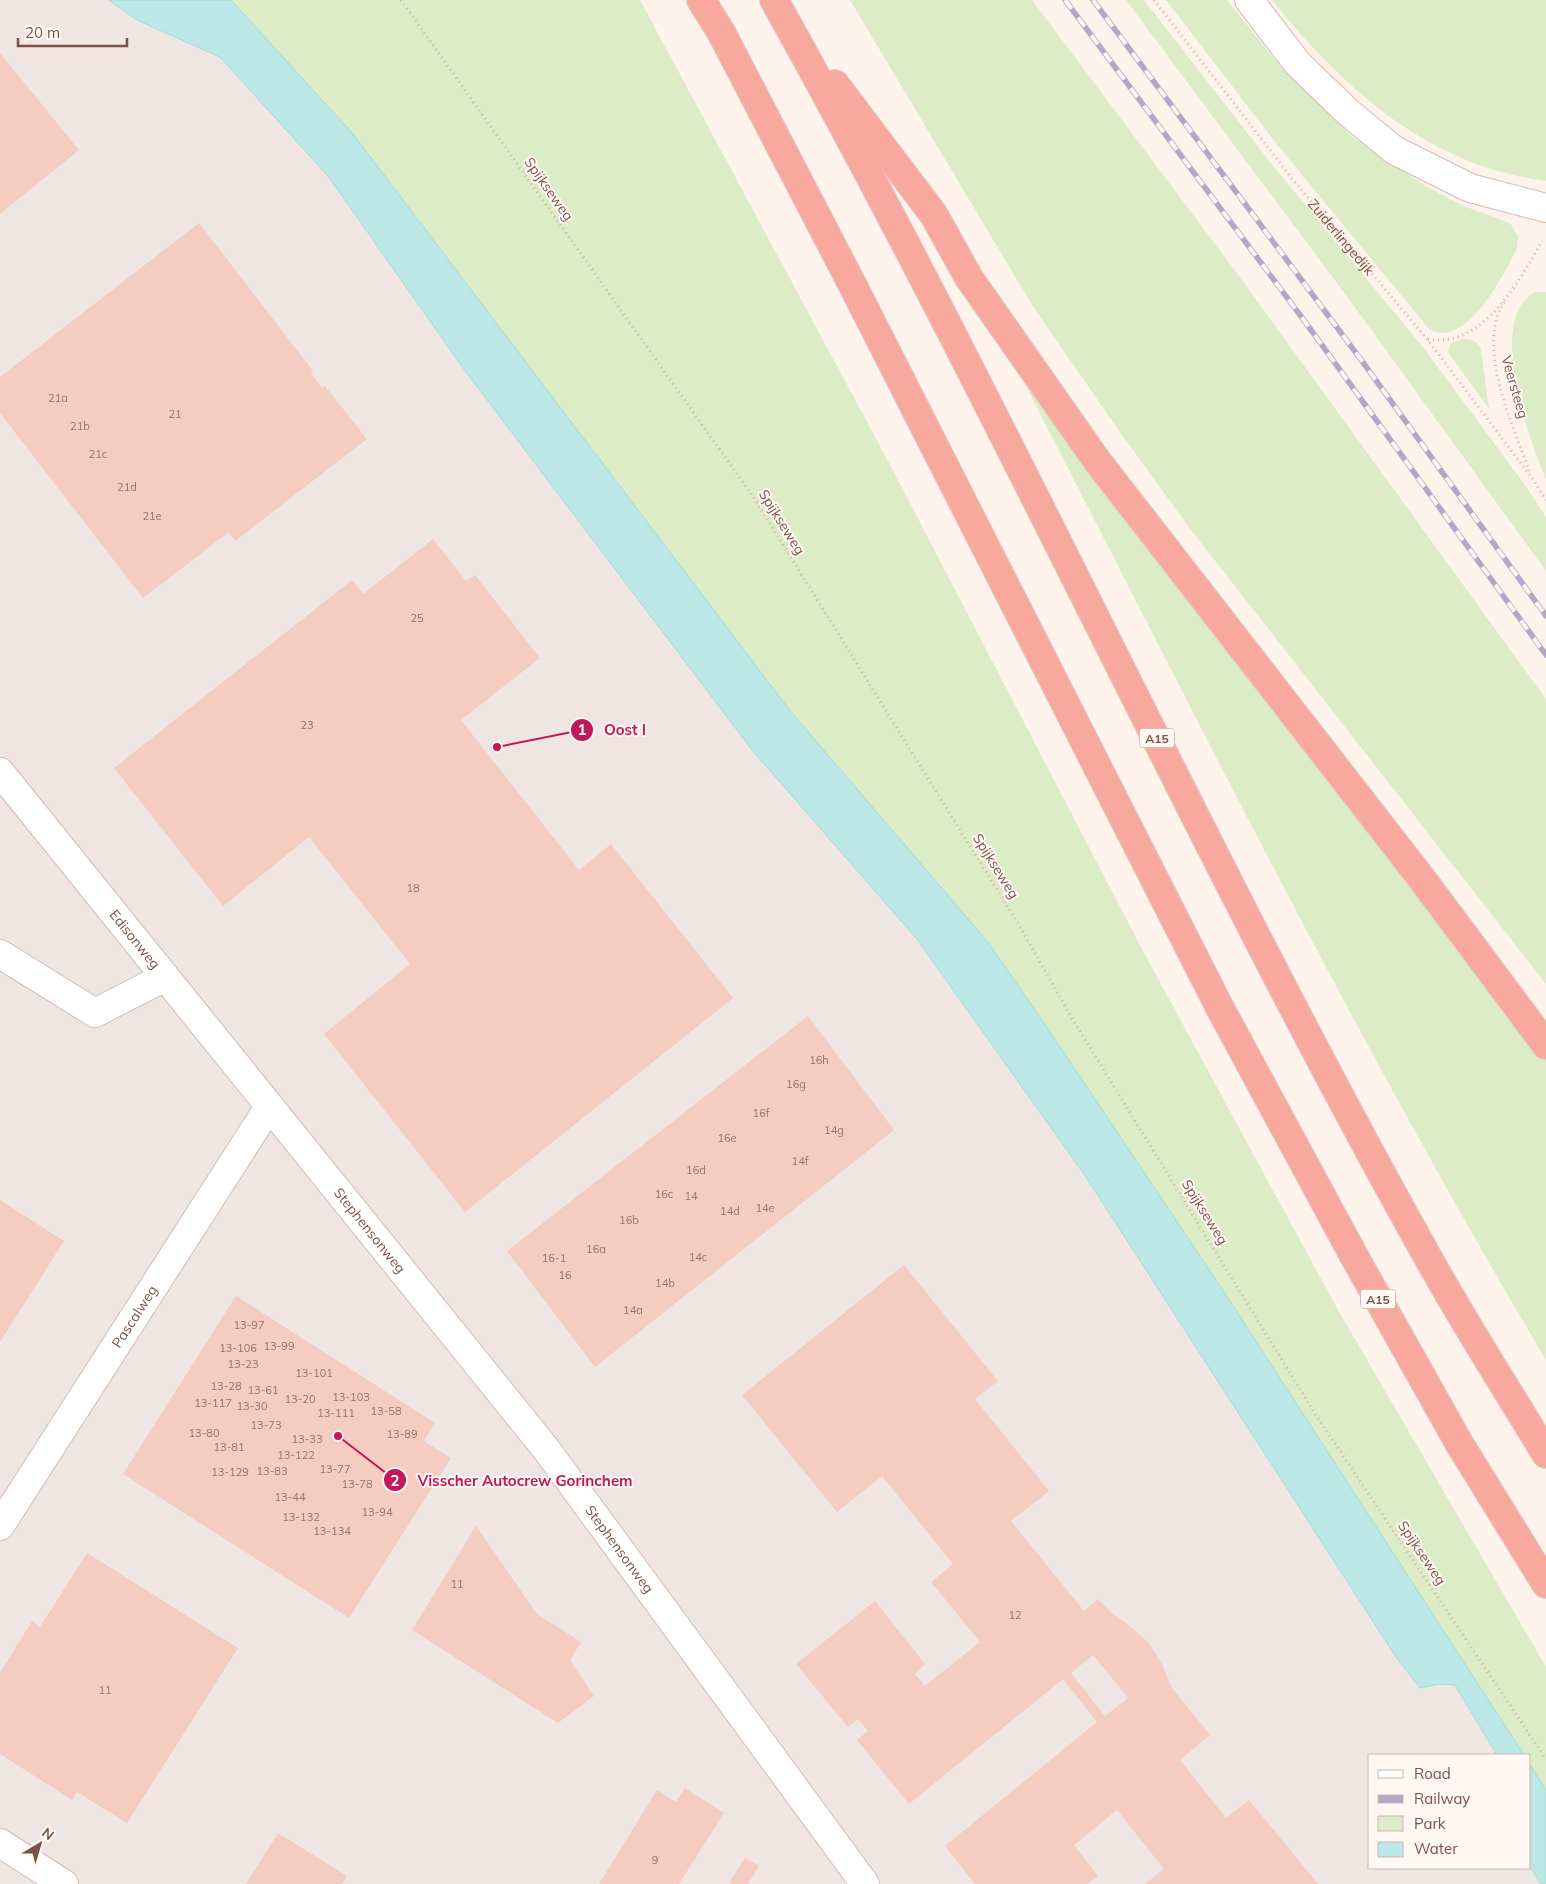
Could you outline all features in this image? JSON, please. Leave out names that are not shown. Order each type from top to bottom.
[{"type":"highway","name":"A15","points":[[702,0],[721,32],[847,276],[1225,1016],[1354,1256],[1459,1443],[1546,1584]]},
{"type":"highway","name":"A15","points":[[778,8],[934,215],[969,278],[1098,462],[1422,879],[1546,1045]]},
{"type":"highway","name":"A15","points":[[778,8],[889,213],[1305,1028],[1436,1271],[1546,1454]]},
{"type":"street","points":[[1249,0],[1298,64],[1349,113],[1394,150],[1470,188],[1546,208]]},
{"type":"street","name":"Edisonweg","points":[[0,772],[269,1106]]},
{"type":"street","points":[[0,954],[95,1013],[165,977]]},
{"type":"street","name":"Pascalweg","points":[[0,1526],[269,1106]]},
{"type":"street","name":"Stephensonweg","points":[[269,1106],[546,1449],[865,1884]]},
{"type":"street","points":[[0,1843],[64,1884]]},
{"type":"path","name":"Spijkseweg","points":[[401,0],[754,498],[1019,925],[1070,1015],[1317,1417],[1546,1759]]},
{"type":"path","name":"Zuiderlingedijk","points":[[1154,0],[1294,181],[1427,339]]},
{"type":"path","points":[[1427,339],[1438,341],[1450,339],[1480,325],[1504,302],[1524,273],[1546,233]]},
{"type":"path","name":"Veersteeg","points":[[1504,302],[1498,311],[1492,349],[1505,401],[1532,478]]},
{"type":"path","name":"Veersteeg","points":[[1427,339],[1532,478],[1546,500]]},
{"type":"shaded area","points":[[0,0],[588,0],[1546,1716],[1546,1884],[0,1884]]},
{"type":"green space","points":[[231,0],[640,0],[887,459],[1143,951],[1338,1310],[1546,1667],[1546,1790],[1531,1767],[1531,1754],[1523,1754],[1226,1295],[987,941],[791,712],[353,134]]},
{"type":"green space","points":[[850,0],[1032,0],[1236,272],[1546,699],[1546,984],[1191,530],[1117,428],[1032,305]]},
{"type":"green space","points":[[1126,0],[1144,0],[1269,161],[1422,346],[1523,482],[1546,517],[1546,571],[1351,302]]},
{"type":"green space","points":[[1166,0],[1227,0],[1277,62],[1350,135],[1426,186],[1461,205],[1510,223],[1518,236],[1517,249],[1493,291],[1470,320],[1457,329],[1443,333],[1429,329],[1279,147]]},
{"type":"green space","points":[[1272,0],[1546,0],[1546,181],[1503,172],[1463,159],[1426,140],[1392,118],[1359,93],[1329,64]]},
{"type":"green space","points":[[1535,292],[1546,292],[1546,479],[1522,410],[1515,381],[1512,353],[1513,327],[1520,306]]},
{"type":"green space","points":[[1463,339],[1474,341],[1481,350],[1489,409],[1448,352],[1451,343]]},
{"type":"green space","points":[[1035,389],[1546,1059],[1546,1360],[1410,1122],[1280,880],[1029,392]]},
{"type":"water","points":[[109,0],[231,0],[353,134],[791,712],[987,941],[1226,1295],[1523,1754],[1496,1754],[1455,1685],[1438,1684],[1420,1688],[1396,1657],[1086,1177],[917,939],[752,750],[466,372],[328,176],[220,57],[137,20]]},
{"type":"water","points":[[1531,1767],[1546,1790],[1546,1884],[1541,1884],[1531,1868]]},
{"type":"building","points":[[0,53],[79,150],[0,214]]},
{"type":"building","points":[[199,223],[313,371],[311,373],[322,388],[325,386],[367,439],[235,541],[229,532],[143,598],[0,413],[0,377]]},
{"type":"building","points":[[433,539],[466,581],[475,575],[540,658],[461,720],[579,870],[611,844],[733,998],[465,1212],[324,1034],[410,964],[309,837],[223,906],[114,768],[352,580],[363,594]]},
{"type":"building","points":[[808,1016],[894,1130],[595,1367],[507,1251]]},
{"type":"building","points":[[0,1200],[64,1241],[0,1342]]},
{"type":"building","points":[[904,1265],[998,1381],[975,1399],[1049,1491],[1011,1521],[1084,1611],[1098,1599],[1111,1613],[1148,1642],[1161,1662],[1172,1688],[1210,1735],[1180,1760],[1226,1818],[1249,1800],[1318,1884],[1145,1884],[1164,1869],[1117,1810],[1074,1845],[1098,1876],[1088,1884],[975,1884],[945,1846],[1097,1722],[1063,1679],[909,1804],[857,1740],[868,1731],[858,1719],[848,1727],[796,1664],[875,1601],[925,1664],[915,1674],[925,1686],[980,1642],[931,1582],[953,1564],[882,1476],[837,1512],[742,1395]],"holes":[[[1093,1655],[1128,1698],[1105,1716],[1071,1673]]]},
{"type":"building","points":[[236,1296],[435,1423],[424,1441],[451,1458],[349,1618],[123,1474]]},
{"type":"building","points":[[476,1526],[537,1614],[581,1642],[570,1660],[594,1696],[558,1723],[412,1630]]},
{"type":"building","points":[[87,1553],[238,1648],[127,1823],[77,1792],[72,1800],[0,1754],[0,1673],[32,1621],[40,1627]]},
{"type":"building","points":[[685,1788],[724,1813],[679,1884],[599,1884],[657,1790],[676,1802]]},
{"type":"building","points":[[278,1833],[347,1876],[342,1884],[246,1884]]},
{"type":"building","points":[[745,1858],[759,1866],[748,1884],[729,1883]]},
{"type":"railway","points":[[1065,0],[1306,323],[1546,655]]},
{"type":"railway","points":[[1093,0],[1362,361],[1546,616]]},
{"type":"place","name":"Oost I","points":[[497,747]]},
{"type":"place","name":"Visscher Autocrew Gorinchem","points":[[338,1436]]}]
